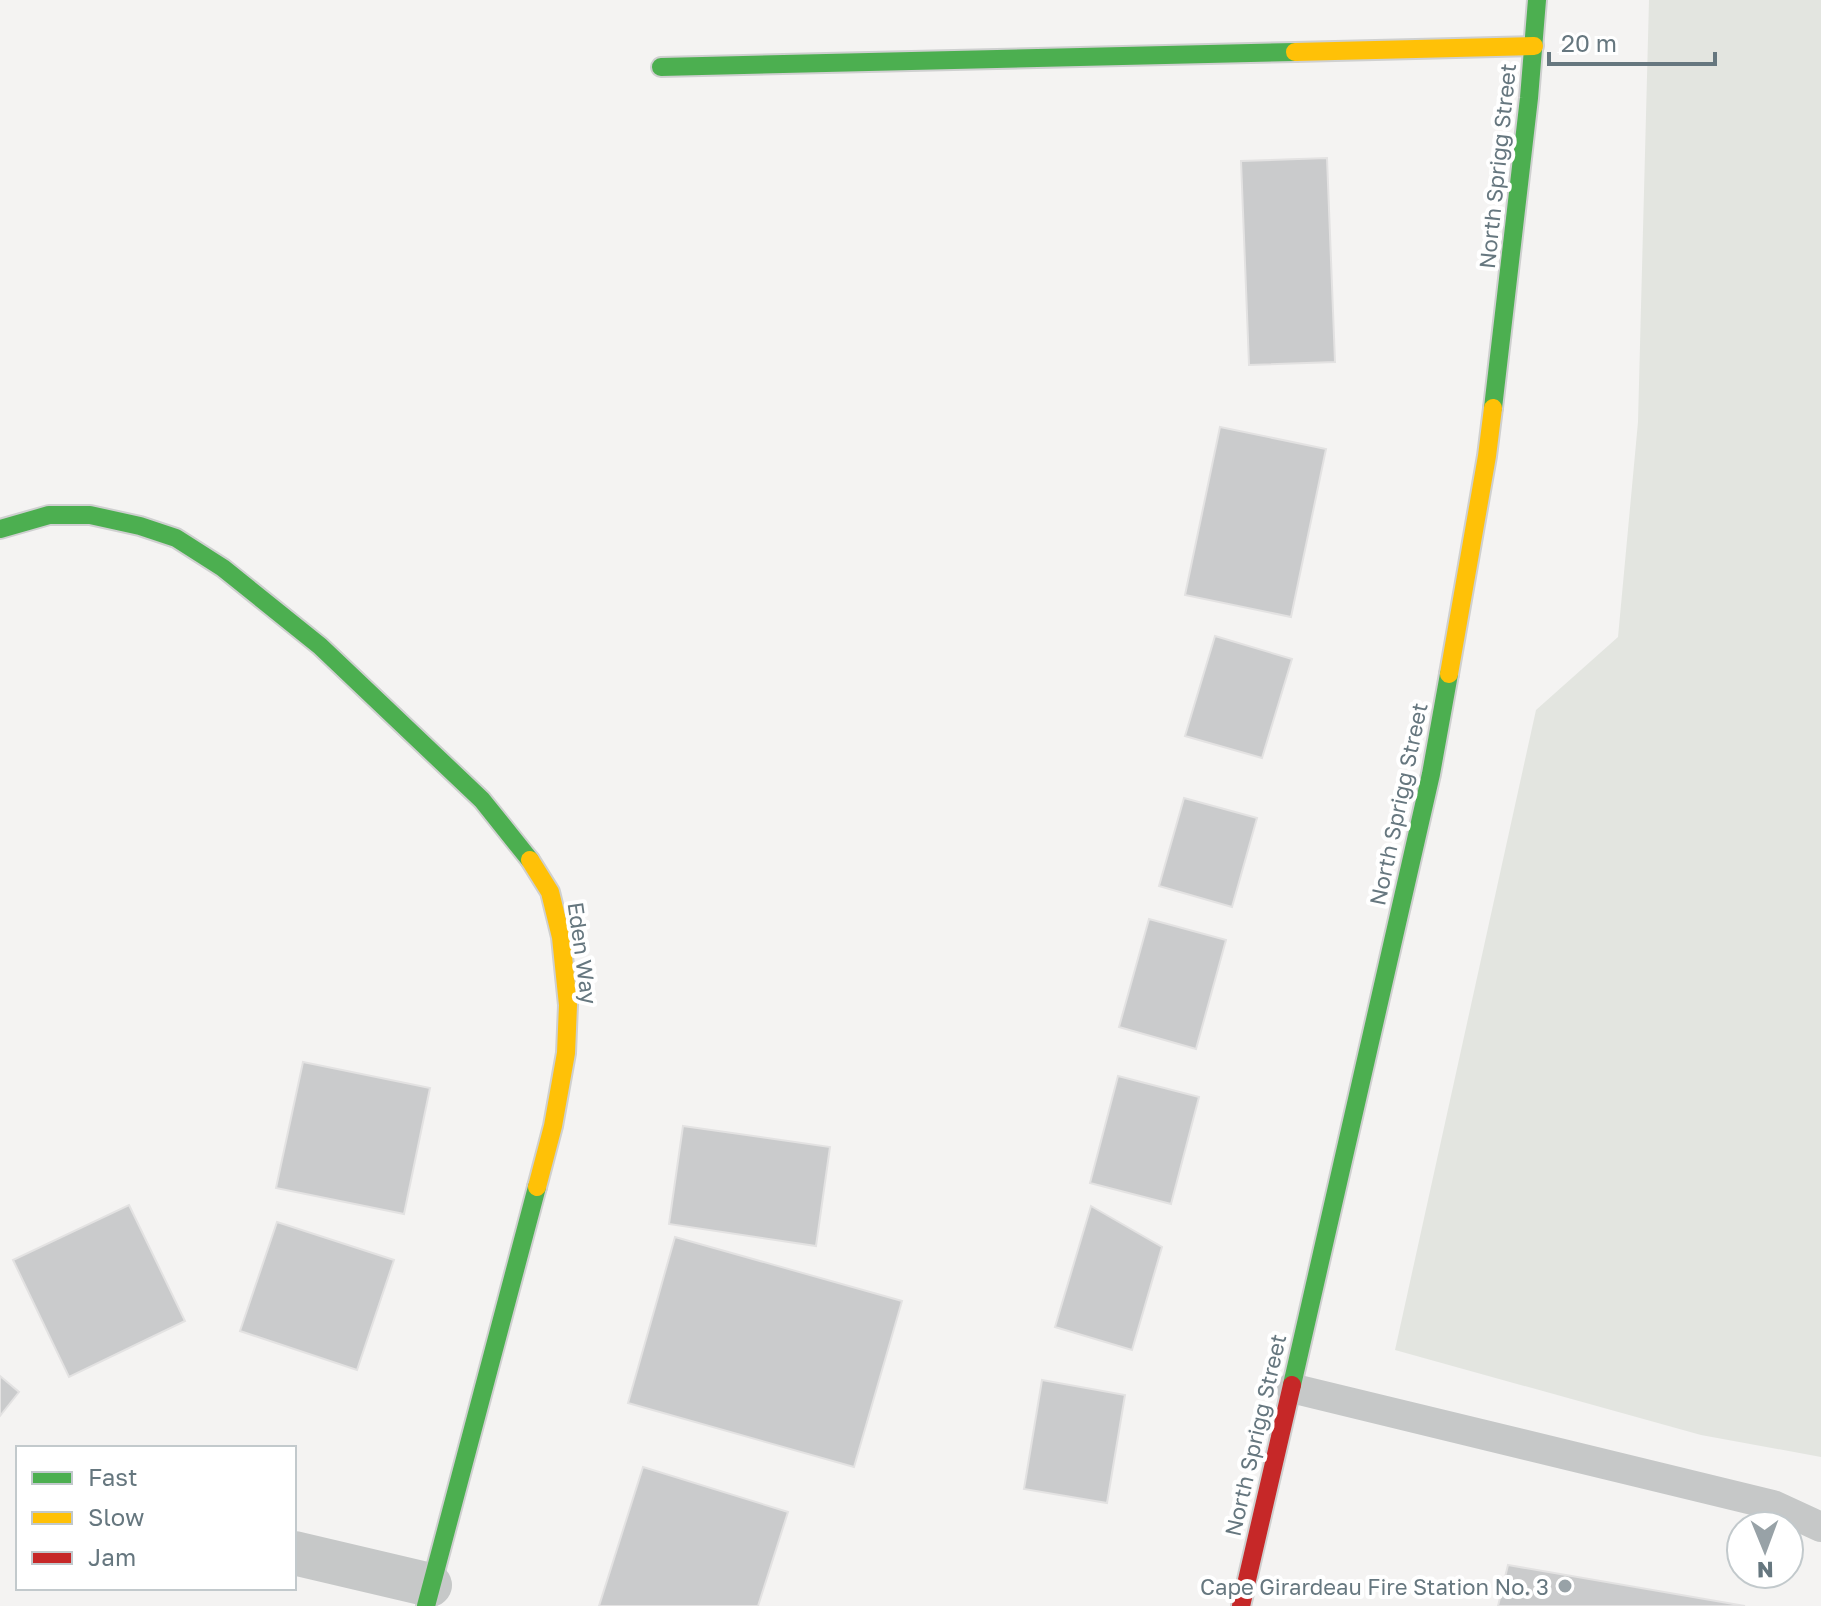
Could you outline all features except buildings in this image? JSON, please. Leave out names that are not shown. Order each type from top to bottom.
[{"type":"street","name":"North Sprigg Street","points":[[1241,1606],[1431,774],[1487,456],[1528,113],[1537,0]]},
{"type":"street","points":[[661,67],[1534,46]]},
{"type":"street","name":"Eden Way","points":[[0,529],[49,515],[90,515],[176,538],[223,568],[320,646],[482,800],[526,853],[550,892],[561,937],[568,1005],[566,1053],[553,1126],[428,1595]]},
{"type":"street","points":[[296,1554],[428,1595]]},
{"type":"lane","points":[[1291,1388],[1773,1505],[1821,1527]]},
{"type":"shaded area","points":[[1649,0],[1821,0],[1821,1457],[1701,1435],[1395,1350],[1536,710],[1618,637],[1638,422]]},
{"type":"traffic: fast","points":[[1493,408],[1529,98],[1537,0]]},
{"type":"traffic: fast","points":[[661,67],[1295,52]]},
{"type":"traffic: fast","points":[[0,529],[49,515],[90,515],[176,538],[223,568],[320,646],[482,800],[530,860]]},
{"type":"traffic: fast","points":[[1292,1385],[1431,774],[1449,674]]},
{"type":"traffic: fast","points":[[426,1606],[537,1187]]},
{"type":"traffic: slow","points":[[1295,52],[1534,46]]},
{"type":"traffic: slow","points":[[1449,674],[1493,408]]},
{"type":"traffic: slow","points":[[530,860],[550,892],[561,937],[568,1005],[566,1053],[553,1126],[537,1187]]},
{"type":"traffic: jam","points":[[1241,1606],[1292,1385]]},
{"type":"place","name":"Cape Girardeau Fire Station No. 3","points":[[1565,1586]]}]
